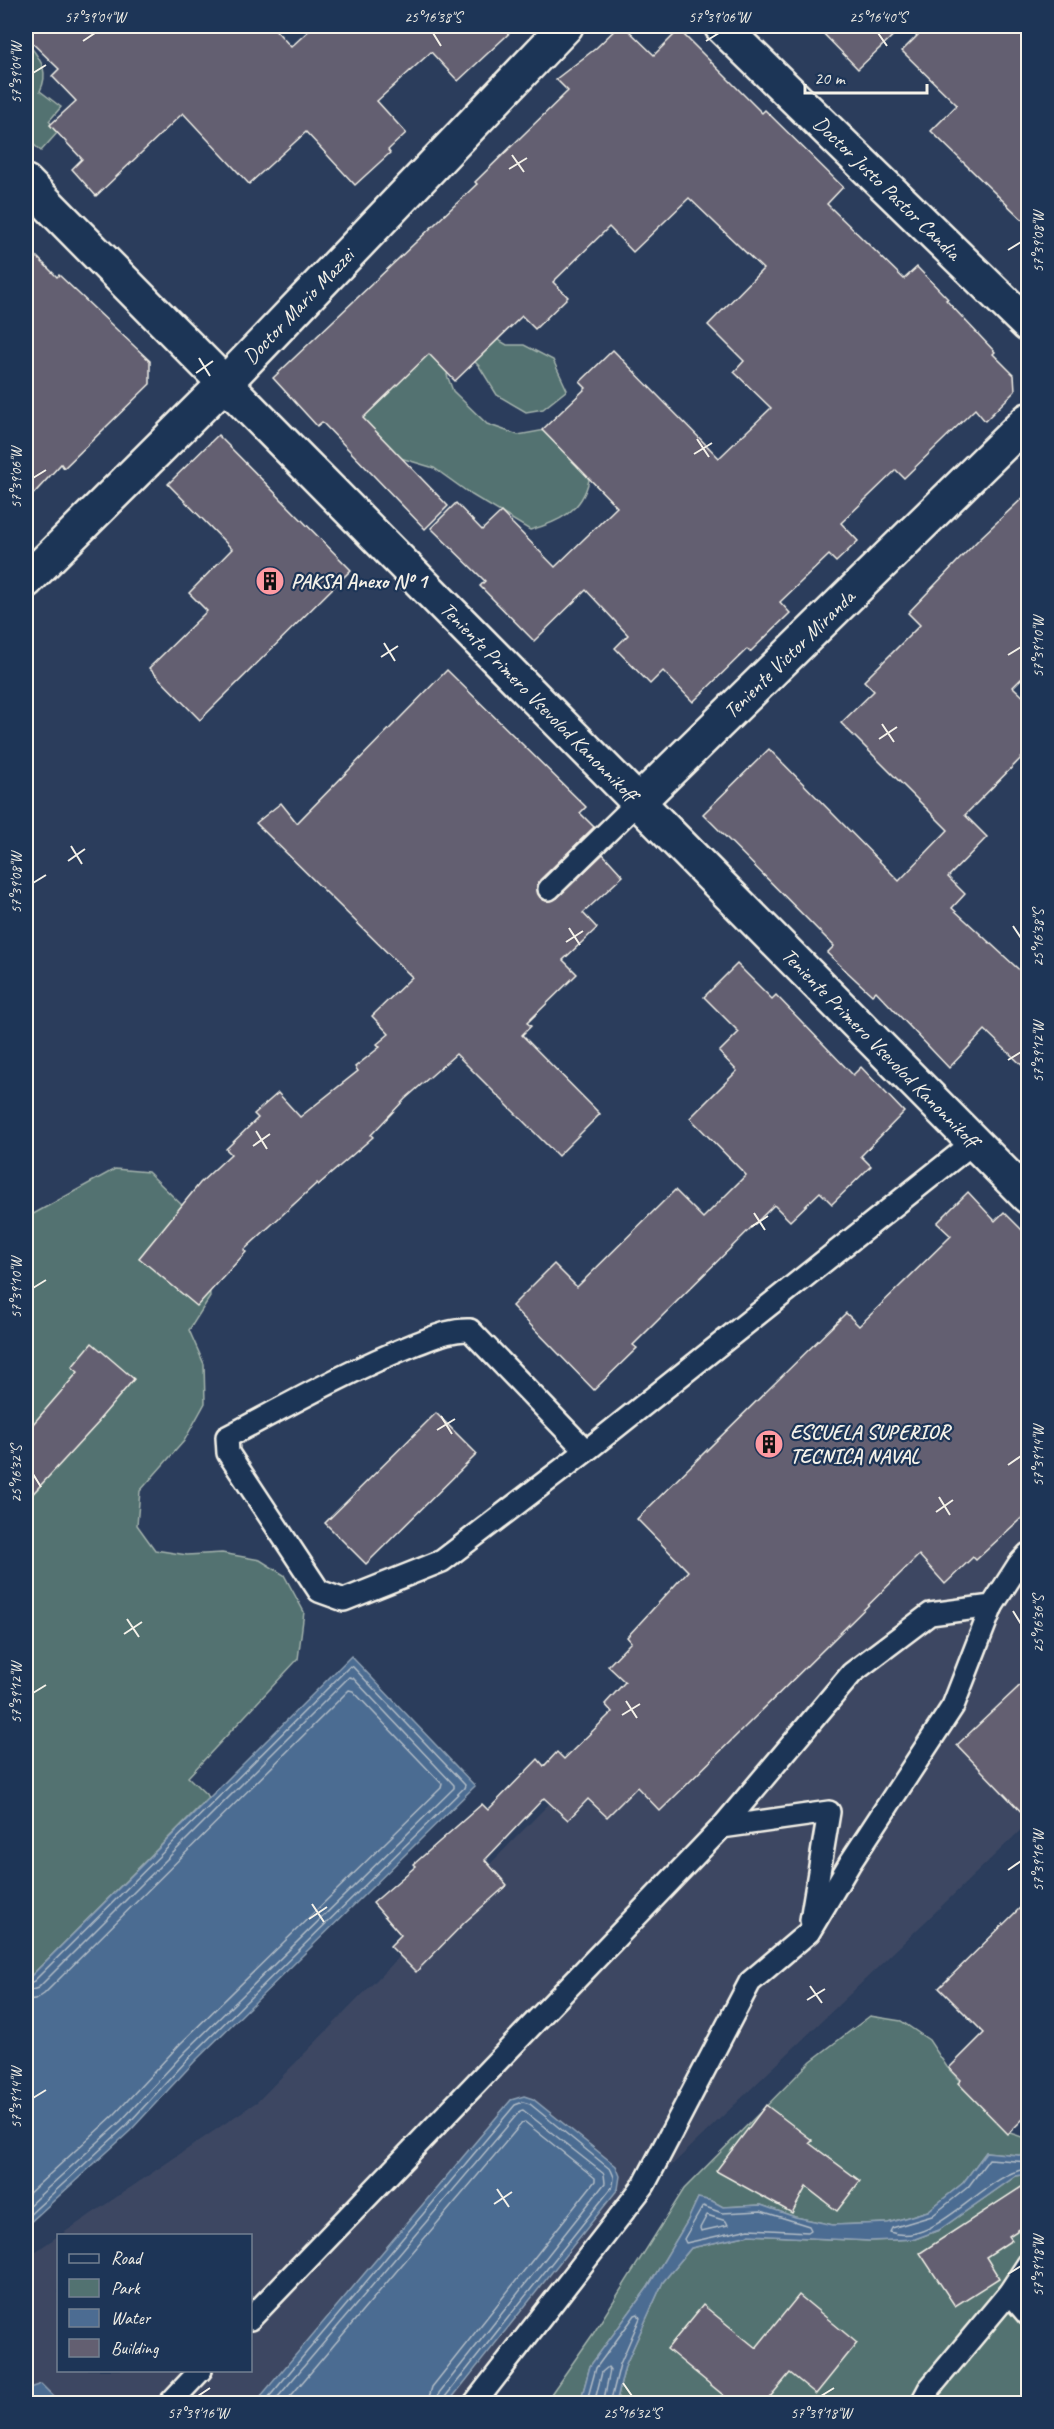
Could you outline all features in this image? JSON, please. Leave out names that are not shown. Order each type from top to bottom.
[{"type":"street","name":"Doctor Mario Mazzei","points":[[26,582],[225,383],[566,26]]},
{"type":"street","name":"Doctor Justo Pastor Candia","points":[[720,26],[1029,325]]},
{"type":"street","name":"Teniente Primero Vsevolod Kanonnikoff","points":[[26,182],[1029,1197]]},
{"type":"street","name":"Teniente Victor Miranda","points":[[639,801],[1029,420]]},
{"type":"lane","name":"Teniente Victor Miranda","points":[[549,889],[639,801]]},
{"type":"lane","points":[[586,1451],[470,1330],[455,1329],[385,1356],[227,1437],[228,1453],[319,1591],[344,1599],[442,1561],[586,1451],[974,1142]]},
{"type":"lane","points":[[474,2403],[644,2185],[750,1982],[809,1932],[850,1863],[953,1706],[992,1606],[1019,1564],[1029,1554]]},
{"type":"lane","points":[[252,2317],[722,1827],[852,1673],[930,1614],[992,1606]]},
{"type":"lane","points":[[722,1827],[829,1812],[809,1932]]},
{"type":"lane","points":[[921,2403],[929,2389],[1009,2293],[1029,2264]]},
{"type":"lane","points":[[1009,2293],[1029,2314]]},
{"type":"lane","points":[[169,2403],[199,2372]]},
{"type":"shaded area","points":[[1028,1320],[1028,1823],[648,2188],[457,2403],[40,2403],[26,2393],[26,2258],[57,2237],[57,2372],[252,2372],[252,2234],[62,2234],[258,2101]]},
{"type":"green space","points":[[30,46],[43,67],[44,78],[40,91],[61,107],[49,121],[58,132],[41,151],[26,138],[26,48]]},
{"type":"green space","points":[[464,320],[507,345],[524,345],[553,360],[567,390],[543,409],[526,412],[497,395],[479,366],[467,354],[451,359],[447,375],[453,391],[487,424],[518,435],[551,429],[565,437],[589,480],[581,500],[560,519],[530,530],[472,495],[434,468],[367,448],[356,404]]},
{"type":"green space","points":[[115,1169],[148,1172],[192,1215],[208,1258],[210,1297],[189,1330],[204,1364],[205,1403],[184,1441],[140,1491],[137,1525],[155,1550],[187,1555],[222,1553],[260,1560],[284,1575],[304,1612],[298,1659],[188,1777],[209,1797],[26,1981],[26,1218]]},
{"type":"green space","points":[[870,2016],[901,2021],[929,2040],[947,2067],[1007,2132],[1028,2139],[1028,2156],[986,2152],[963,2183],[928,2211],[888,2223],[833,2225],[795,2217],[761,2205],[723,2207],[712,2201],[698,2198],[687,2222],[648,2287],[590,2366],[580,2403],[544,2404],[593,2334],[684,2189],[811,2061]]},
{"type":"green space","points":[[1028,2174],[1028,2403],[616,2404],[625,2366],[663,2282],[691,2248],[749,2235],[870,2241],[915,2239],[939,2230],[1016,2176]]},
{"type":"water","points":[[351,1656],[475,1786],[195,2061],[130,2131],[26,2226],[26,1981]]},
{"type":"water","points":[[524,2096],[533,2099],[616,2166],[620,2176],[618,2189],[448,2403],[255,2403],[511,2100]]},
{"type":"water","points":[[986,2152],[1028,2156],[1028,2174],[1016,2176],[939,2230],[915,2239],[870,2241],[749,2235],[691,2248],[663,2282],[625,2366],[616,2403],[580,2403],[590,2366],[648,2287],[687,2222],[698,2198],[712,2201],[723,2207],[761,2205],[795,2217],[833,2225],[888,2223],[928,2211],[963,2183]]},
{"type":"water","points":[[41,2384],[56,2399],[57,2403],[26,2403],[26,2389]]},
{"type":"building","points":[[26,26],[272,26],[291,47],[314,26],[517,26],[458,81],[431,52],[377,101],[406,133],[388,150],[390,153],[355,185],[306,132],[249,184],[183,113],[96,196],[72,169],[82,159],[50,125],[76,101],[52,76],[59,69],[26,37]]},
{"type":"building","points":[[619,26],[624,26],[654,55],[679,30],[762,113],[765,110],[843,187],[827,204],[904,279],[917,267],[1014,375],[1015,391],[985,421],[975,409],[904,478],[896,470],[841,523],[858,541],[836,562],[829,555],[780,602],[790,613],[750,652],[747,649],[693,702],[663,671],[650,684],[615,648],[628,635],[586,590],[534,641],[480,586],[485,581],[431,528],[456,503],[482,530],[501,512],[555,567],[617,507],[542,430],[586,388],[580,382],[613,350],[719,458],[771,408],[734,372],[744,361],[708,325],[763,269],[689,198],[633,252],[609,227],[553,282],[568,297],[535,329],[522,316],[455,381],[429,354],[363,418],[448,506],[425,529],[322,422],[317,426],[273,378],[477,184],[475,182],[568,91],[556,79],[595,49]]},
{"type":"building","points":[[816,26],[903,26],[858,69]]},
{"type":"building","points":[[927,26],[1029,26],[1029,226],[931,131],[957,105],[902,51]]},
{"type":"building","points":[[26,246],[150,361],[150,384],[64,468],[61,464],[26,502]]},
{"type":"building","name":"PAKSA Anexo Nº 1","points":[[218,435],[351,570],[200,720],[149,668],[207,611],[189,593],[232,549],[168,484]]},
{"type":"building","points":[[1029,492],[1029,671],[1013,687],[1029,702],[1029,750],[965,815],[987,837],[948,877],[965,894],[952,908],[1029,979],[1029,1072],[985,1030],[949,1068],[876,991],[872,995],[827,953],[834,946],[703,814],[769,749],[899,881],[948,830],[841,723],[874,691],[864,681],[920,625],[908,613],[979,539]]},
{"type":"building","points":[[447,670],[586,807],[580,813],[594,827],[540,880],[537,886],[540,897],[546,901],[557,898],[603,854],[623,876],[583,913],[597,928],[563,960],[577,974],[527,1023],[531,1026],[522,1035],[600,1114],[558,1156],[456,1054],[405,1099],[371,1135],[373,1137],[318,1185],[317,1183],[244,1250],[246,1252],[197,1306],[139,1258],[200,1183],[231,1154],[226,1149],[258,1118],[254,1114],[278,1093],[300,1117],[358,1071],[355,1067],[380,1047],[377,1044],[389,1034],[372,1016],[412,977],[256,823],[281,803],[297,823]]},
{"type":"building","points":[[737,964],[772,999],[776,995],[853,1075],[861,1067],[904,1112],[861,1156],[871,1166],[832,1204],[820,1192],[790,1221],[774,1205],[633,1345],[637,1348],[594,1390],[512,1306],[554,1264],[577,1287],[675,1190],[703,1218],[746,1175],[690,1118],[737,1071],[719,1052],[739,1032],[704,997]]},
{"type":"building","points":[[968,1192],[995,1221],[1004,1212],[1029,1237],[1029,1511],[976,1560],[973,1557],[945,1584],[919,1555],[660,1811],[637,1787],[607,1817],[588,1799],[568,1820],[544,1798],[485,1860],[507,1885],[465,1922],[416,1972],[390,1946],[401,1935],[373,1903],[482,1804],[488,1810],[538,1759],[544,1766],[557,1752],[564,1759],[612,1712],[605,1704],[625,1682],[608,1666],[631,1642],[627,1637],[688,1571],[637,1519],[846,1313],[859,1326],[951,1236],[937,1223]]},
{"type":"building","points":[[92,1343],[134,1379],[99,1422],[26,1501],[26,1432],[78,1372],[72,1367]]},
{"type":"building","points":[[436,1413],[477,1454],[366,1564],[325,1523]]},
{"type":"building","points":[[1029,1677],[1029,1820],[957,1745]]},
{"type":"building","points":[[1029,1899],[1029,2113],[1008,2134],[958,2083],[961,2080],[949,2068],[984,2033],[939,1988]]},
{"type":"building","points":[[766,2105],[812,2140],[809,2143],[860,2181],[837,2211],[806,2187],[792,2213],[716,2171]]},
{"type":"building","points":[[1029,2182],[1029,2223],[1009,2236],[1012,2240],[986,2257],[999,2278],[955,2306],[920,2253]]},
{"type":"building","points":[[799,2295],[857,2343],[816,2394],[790,2373],[765,2403],[733,2403],[667,2349],[703,2305],[756,2348]]},
{"type":"place","name":"PAKSA Anexo Nº 1","points":[[270,581]]},
{"type":"place","name":"ESCUELA SUPERIOR TECNICA NAVAL","points":[[769,1444]]}]
